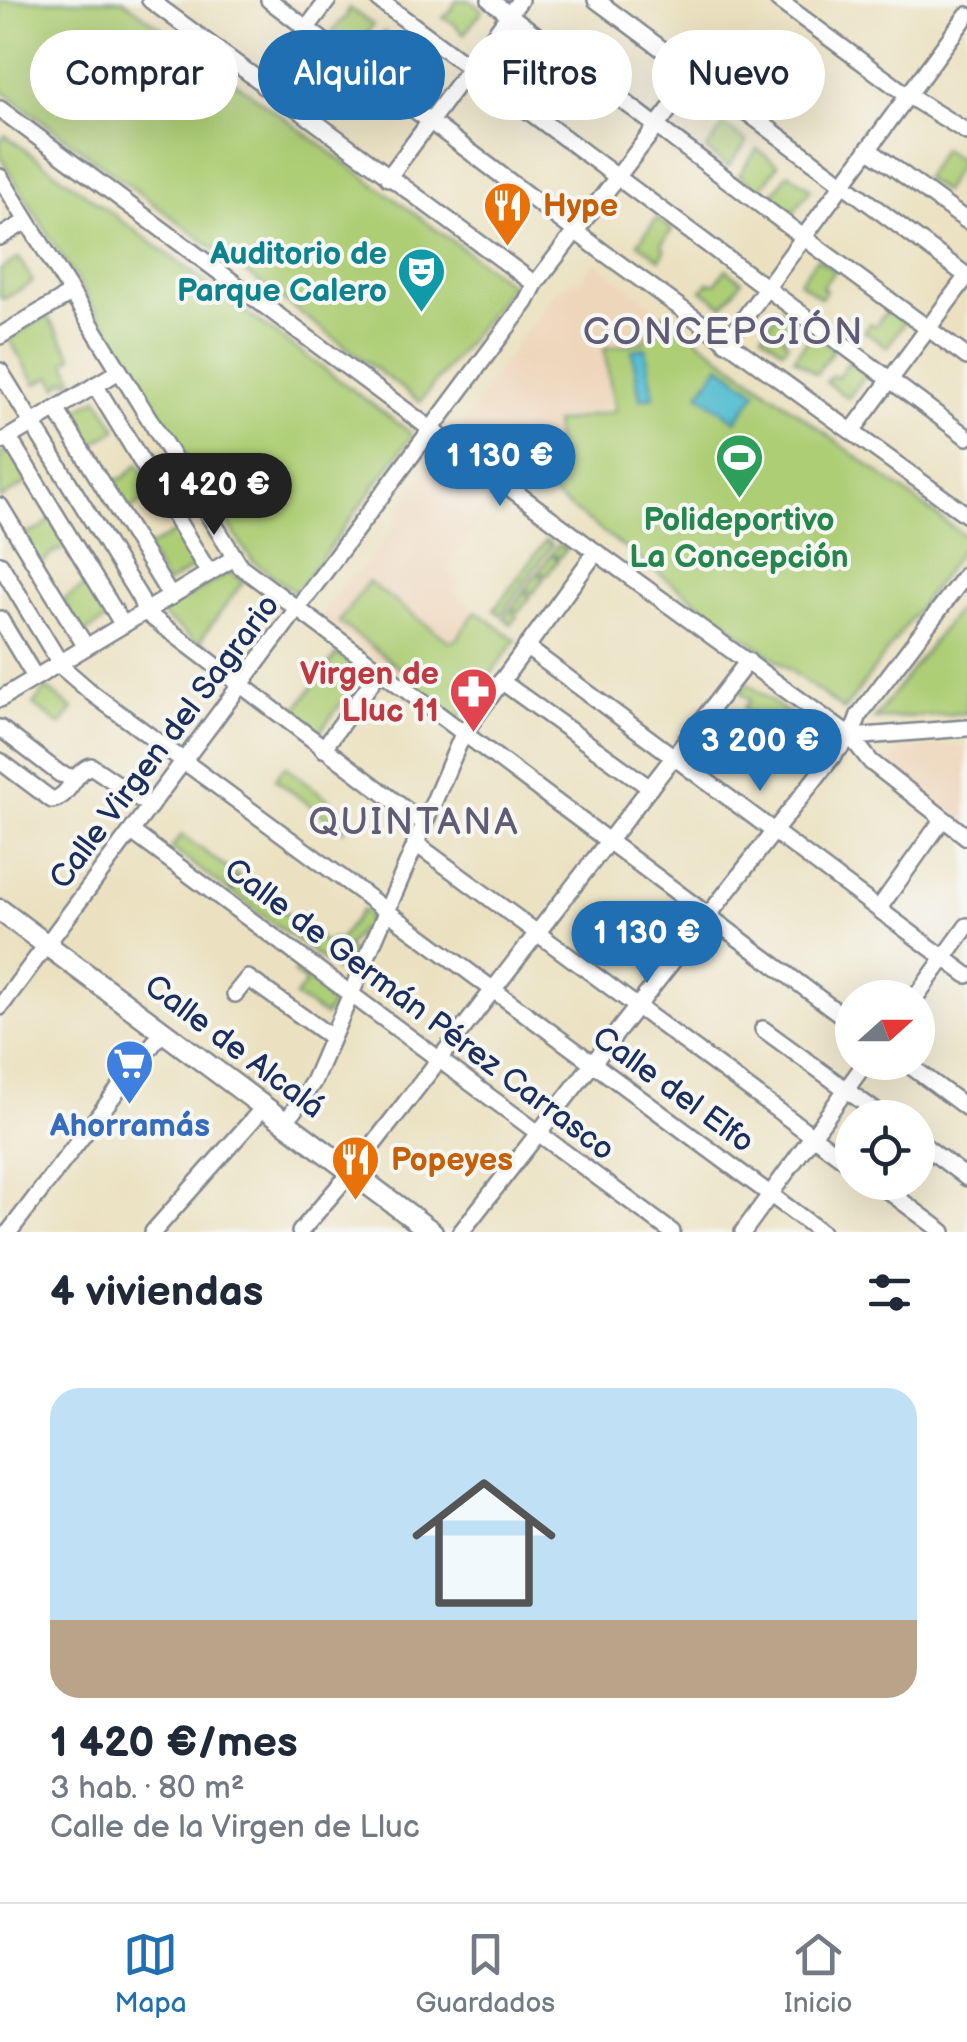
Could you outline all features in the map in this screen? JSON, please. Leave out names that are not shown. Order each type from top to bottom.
[{"type":"main road","name":"Calle de Alcalá","points":[[0,910],[432,1232]]},
{"type":"street","points":[[150,0],[258,82]]},
{"type":"street","points":[[269,0],[726,342],[963,506]]},
{"type":"street","points":[[304,30],[328,0]]},
{"type":"street","points":[[380,0],[465,64]]},
{"type":"street","points":[[490,0],[803,238],[967,356]]},
{"type":"street","points":[[498,30],[520,0]]},
{"type":"street","points":[[596,0],[652,42]]},
{"type":"street","points":[[778,0],[907,95],[967,132]]},
{"type":"street","points":[[726,342],[967,15]]},
{"type":"street","points":[[388,178],[465,76]]},
{"type":"street","points":[[1,110],[851,738],[870,762],[967,837]]},
{"type":"street","points":[[309,120],[535,284]]},
{"type":"street","points":[[543,120],[967,437]]},
{"type":"street","name":"Calle Virgen del Sagrario","points":[[0,1008],[526,302],[535,284],[662,120]]},
{"type":"street","points":[[756,120],[967,276],[852,430]]},
{"type":"street","points":[[868,149],[967,221]]},
{"type":"street","points":[[0,177],[234,558],[296,610],[835,1009]]},
{"type":"street","points":[[0,238],[27,221]]},
{"type":"street","points":[[0,336],[70,294]]},
{"type":"street","points":[[0,371],[145,612],[423,823]]},
{"type":"street","points":[[119,371],[4,440],[54,512],[123,625]]},
{"type":"street","points":[[95,386],[209,573]]},
{"type":"street","points":[[56,409],[170,596]]},
{"type":"street","points":[[0,506],[86,647]]},
{"type":"street","points":[[286,1122],[313,1082],[463,734],[596,552]]},
{"type":"street","points":[[0,699],[234,558]]},
{"type":"street","name":"Calle del Elfo","points":[[0,564],[60,662],[93,694],[821,1232]]},
{"type":"street","points":[[461,1232],[851,738],[859,716],[967,573]]},
{"type":"street","points":[[0,619],[35,677]]},
{"type":"street","points":[[526,646],[967,976]]},
{"type":"street","points":[[300,1232],[748,661]]},
{"type":"street","points":[[324,748],[379,672]]},
{"type":"street","points":[[501,681],[650,788]]},
{"type":"street","points":[[0,728],[60,774],[75,778]]},
{"type":"street","points":[[851,738],[967,728]]},
{"type":"street","points":[[0,761],[52,800],[61,798],[86,766],[95,766],[150,806]]},
{"type":"street","points":[[879,908],[943,819]]},
{"type":"street","name":"Calle de Germán Pérez Carrasco","points":[[132,832],[672,1232]]},
{"type":"street","points":[[416,843],[835,1152]]},
{"type":"street","points":[[928,980],[967,926]]},
{"type":"street","points":[[235,994],[248,978],[331,1037]]},
{"type":"street","points":[[764,1029],[861,1100]]},
{"type":"street","points":[[10,1232],[164,1032]]},
{"type":"street","points":[[744,1232],[853,1080]]},
{"type":"street","points":[[929,1080],[967,1108]]},
{"type":"street","points":[[154,1232],[264,1107]]},
{"type":"street","points":[[935,1154],[967,1178]]},
{"type":"street","points":[[900,1200],[943,1232]]},
{"type":"shaded area","points":[[595,262],[664,314],[643,342],[604,348],[611,394],[607,395],[608,406],[597,408],[597,412],[552,420],[558,462],[540,485],[461,427],[485,393],[485,387],[556,290],[564,289],[572,278],[579,283]]},
{"type":"shaded area","points":[[438,455],[496,497],[445,571],[458,582],[453,593],[516,640],[457,720],[320,616],[352,572],[357,575],[377,550],[400,516],[396,512]]},
{"type":"shaded area","points":[[967,745],[967,823],[889,765],[901,748]]},
{"type":"green space","points":[[0,0],[123,0],[164,30],[30,30],[30,111],[0,89]]},
{"type":"green space","points":[[456,0],[470,0],[483,10],[464,34],[443,18]]},
{"type":"green space","points":[[349,8],[373,25],[369,30],[334,30]]},
{"type":"green space","points":[[238,84],[258,99],[258,120],[287,120],[512,285],[420,402],[42,120],[238,120]]},
{"type":"green space","points":[[724,125],[747,142],[728,167],[706,150]]},
{"type":"green space","points":[[5,135],[411,433],[296,593],[253,561],[243,547],[0,157],[0,141]]},
{"type":"green space","points":[[757,149],[778,165],[760,190],[739,175]]},
{"type":"green space","points":[[942,149],[961,160],[943,192],[924,178]]},
{"type":"green space","points":[[789,173],[811,189],[792,214],[770,198]]},
{"type":"green space","points":[[657,218],[672,230],[662,244],[665,251],[660,259],[638,243]]},
{"type":"green space","points":[[19,258],[33,282],[0,298],[0,270]]},
{"type":"green space","points":[[817,258],[835,271],[822,287],[826,291],[821,298],[799,282]]},
{"type":"green space","points":[[726,269],[742,281],[723,306],[702,290],[708,283],[716,283]]},
{"type":"green space","points":[[780,309],[796,321],[783,338],[788,343],[783,350],[762,334]]},
{"type":"green space","points":[[888,309],[905,322],[887,347],[864,331],[870,323],[875,326]]},
{"type":"green space","name":"Polideportivo La Concepción","points":[[664,314],[967,538],[844,710],[542,487],[558,462],[554,423],[615,411],[604,348],[643,342]]},
{"type":"green space","points":[[47,316],[73,357],[66,362],[73,378],[68,382],[65,379],[58,387],[51,376],[36,384],[9,339]]},
{"type":"green space","points":[[812,334],[834,349],[816,374],[794,358]]},
{"type":"green space","points":[[849,361],[866,374],[848,398],[826,382],[832,375],[837,378]]},
{"type":"green space","points":[[98,398],[117,429],[84,450],[64,418]]},
{"type":"green space","points":[[10,448],[30,481],[0,499],[0,454]]},
{"type":"green space","points":[[138,464],[157,496],[139,503],[126,515],[106,484],[125,477]]},
{"type":"green space","points":[[51,518],[70,546],[54,552],[40,565],[22,535],[41,529]]},
{"type":"green space","points":[[180,529],[200,563],[166,584],[146,549]]},
{"type":"green space","points":[[546,540],[552,545],[501,615],[494,610]]},
{"type":"green space","points":[[559,544],[566,549],[560,557],[554,556],[558,560],[547,575],[540,575],[544,578],[533,593],[528,591],[530,597],[519,612],[515,609],[517,616],[511,624],[504,618]]},
{"type":"green space","points":[[230,572],[243,582],[200,640],[231,662],[239,652],[248,659],[237,673],[160,614]]},
{"type":"green space","points":[[93,581],[114,615],[83,634],[63,600]]},
{"type":"green space","points":[[368,582],[449,641],[456,640],[476,611],[516,640],[457,720],[414,687],[417,681],[339,622]]},
{"type":"green space","points":[[967,597],[967,713],[874,719]]},
{"type":"green space","points":[[337,654],[363,673],[320,732],[294,712]]},
{"type":"green space","points":[[747,683],[812,731],[805,738],[777,722],[773,725],[760,716],[757,719],[744,709],[750,700],[740,692]]},
{"type":"green space","points":[[46,688],[73,709],[61,725],[33,705]]},
{"type":"green space","points":[[285,766],[346,813],[344,831],[275,779]]},
{"type":"green space","points":[[182,835],[239,877],[229,891],[171,848]]},
{"type":"green space","points":[[241,879],[247,883],[254,881],[259,889],[278,900],[278,907],[326,943],[333,938],[338,941],[362,910],[369,915],[366,930],[359,931],[346,948],[355,954],[345,977],[232,892]]},
{"type":"green space","points":[[298,967],[337,996],[325,1016],[295,997],[306,983],[294,973]]},
{"type":"water","points":[[646,348],[654,397],[640,399],[632,350]]},
{"type":"water","points":[[720,365],[757,392],[736,421],[699,394]]},
{"type":"place","name":"Hype","points":[[508,248]]},
{"type":"place","name":"Auditorio de Parque Calero","points":[[422,314]]},
{"type":"place","name":"Polideportivo La Concepción","points":[[739,500]]},
{"type":"place","name":"Virgen de Lluc 11","points":[[474,734]]},
{"type":"place","name":"Ahorramás","points":[[130,1106]]},
{"type":"place","name":"Popeyes","points":[[356,1202]]},
{"type":"district","name":"CONCEPCIÓN","points":[[724,332]]},
{"type":"district","name":"QUINTANA","points":[[414,822]]}]
